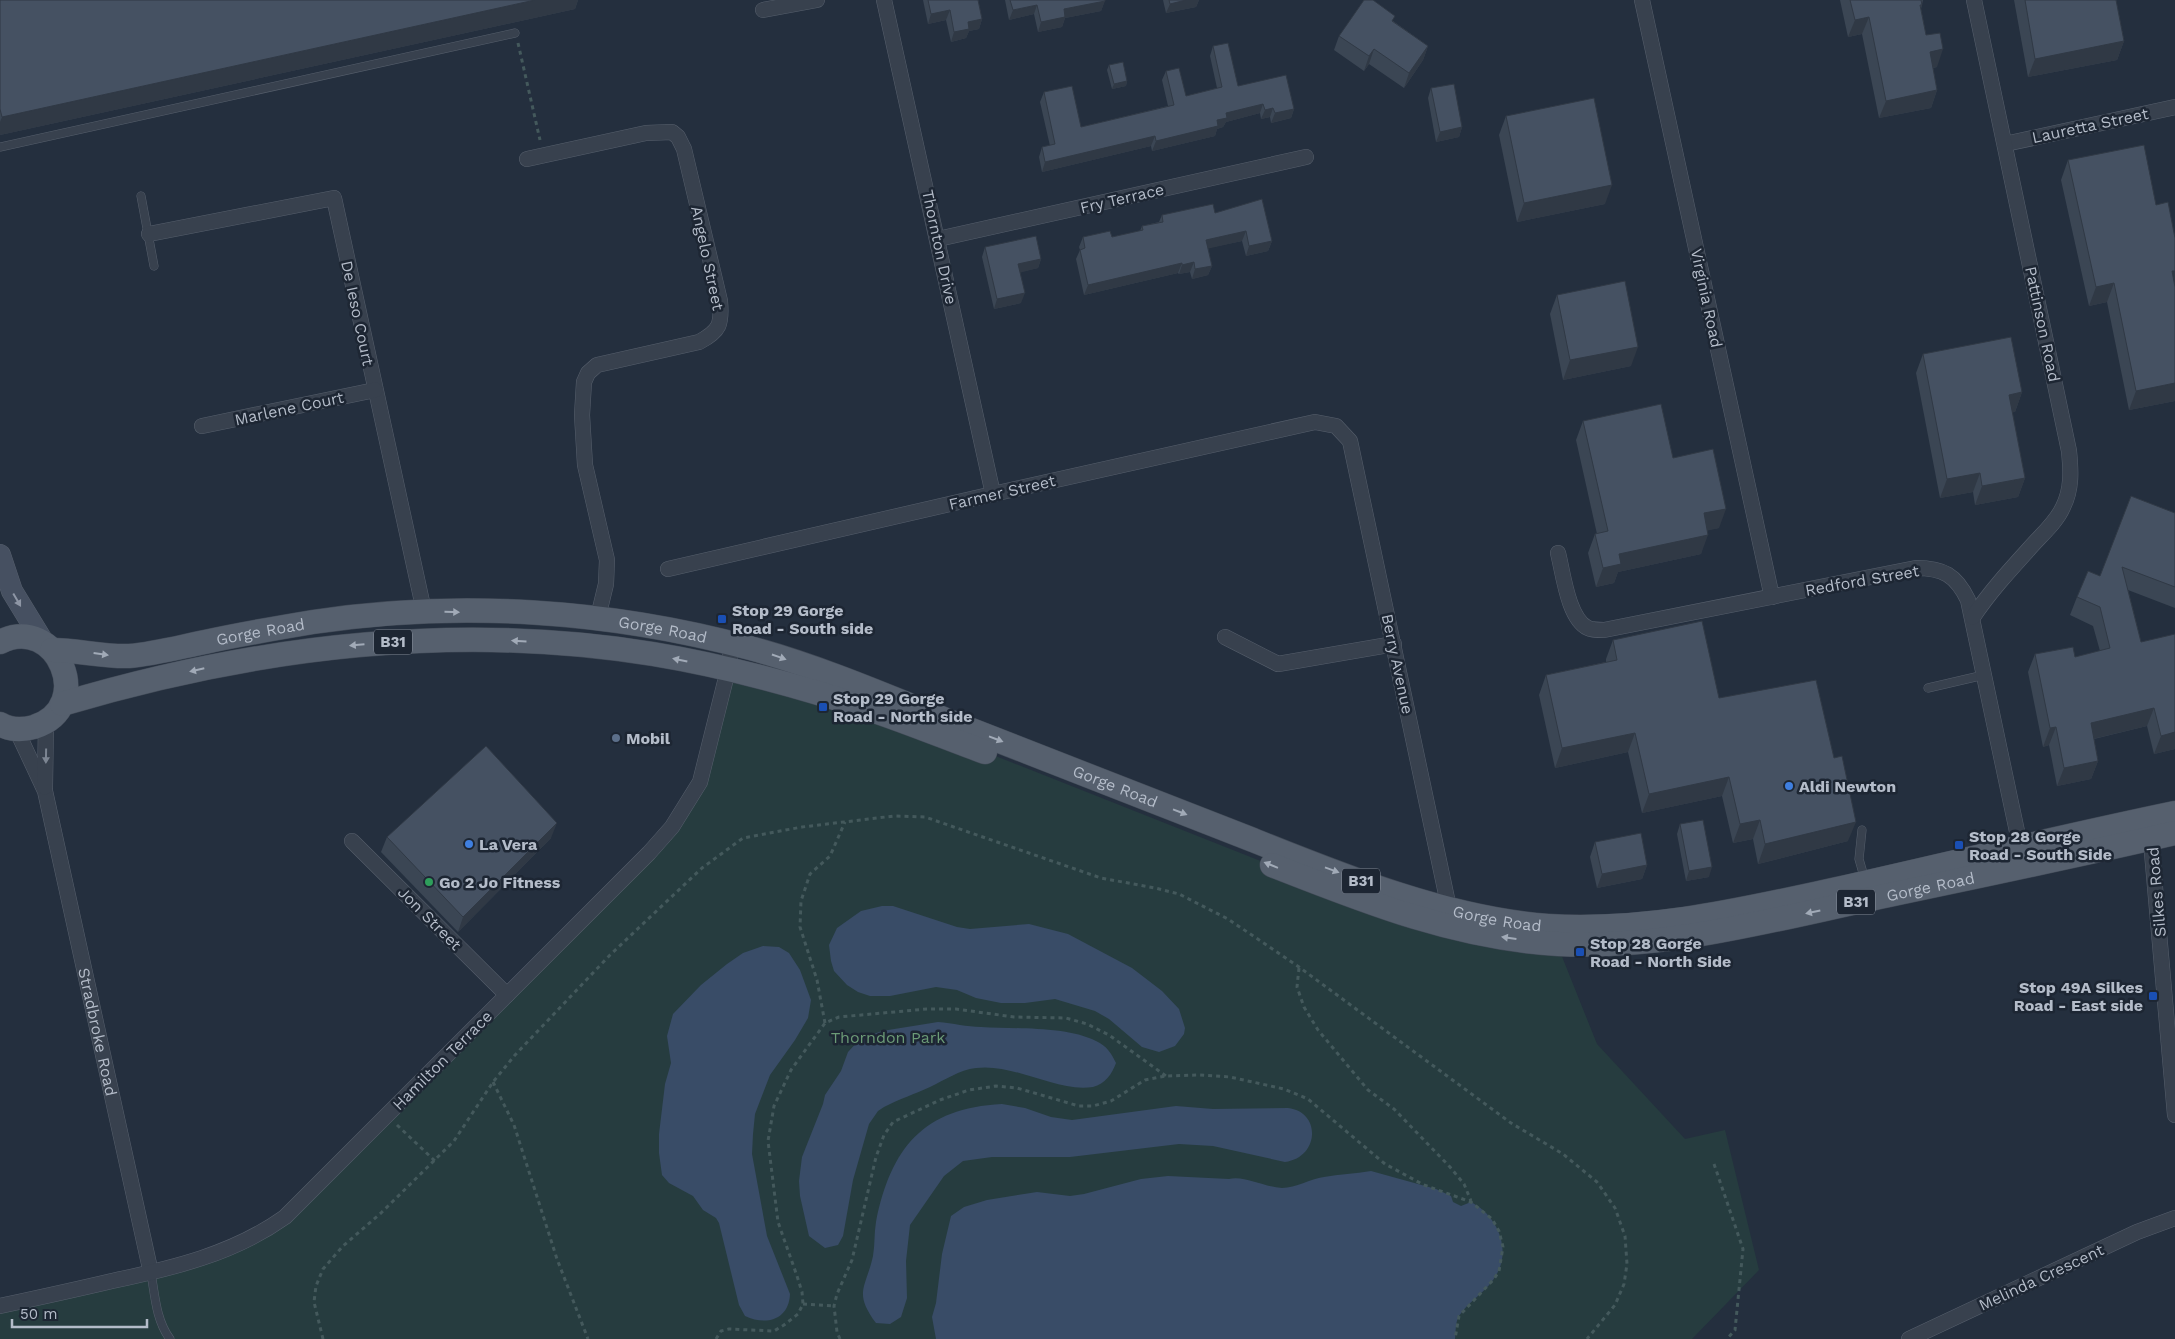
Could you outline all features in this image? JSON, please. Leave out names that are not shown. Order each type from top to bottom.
[{"type":"main road","points":[[0,555],[12,592],[62,664],[66,676],[65,696],[54,712]]},
{"type":"main road","name":"Gorge Road","points":[[49,647],[125,656],[147,654],[230,636],[319,621],[424,611],[598,618],[675,630],[732,644],[798,664],[892,698],[1303,860],[1384,889],[1485,917],[1543,925],[1604,928],[1662,924],[1866,882],[2022,857]]},
{"type":"main road","name":"B31","points":[[0,642],[22,637],[34,639],[49,647]]},
{"type":"main road","name":"Gorge Road","points":[[54,712],[110,690],[229,664],[314,649],[425,639],[502,640],[575,644],[654,654],[779,682],[870,709],[993,755],[1344,894],[1399,913],[1470,932],[1557,944],[1630,943],[1676,939],[1736,928],[2022,857],[2150,828],[2175,813]]},
{"type":"main road","name":"B31","points":[[8,727],[28,729],[54,712]]},
{"type":"main road","name":"Gorge Road","points":[[2150,828],[2175,832]]},
{"type":"street","points":[[763,10],[817,0]]},
{"type":"street","name":"Thornton Drive","points":[[884,0],[993,494]]},
{"type":"street","name":"Virginia Road","points":[[1642,0],[1772,597]]},
{"type":"street","name":"Pattinson Road","points":[[1972,618],[2063,508],[2070,486],[2069,451],[1974,0]]},
{"type":"street","name":"Lauretta Street","points":[[2005,144],[2175,106]]},
{"type":"street","name":"Angelo Street","points":[[527,159],[646,133],[672,132],[678,137],[684,149],[720,301],[719,326],[711,336],[699,342],[597,365],[588,373],[584,382],[582,415],[584,465],[607,560],[606,584],[598,618]]},
{"type":"street","name":"Fry Terrace","points":[[938,239],[1306,157]]},
{"type":"street","name":"De Ieso Court","points":[[149,234],[334,198],[424,611]]},
{"type":"street","name":"Marlene Court","points":[[202,426],[375,390]]},
{"type":"street","name":"Farmer Street","points":[[668,569],[1315,422],[1336,426]]},
{"type":"street","name":"Berry Avenue","points":[[1336,426],[1350,441],[1449,908]]},
{"type":"street","name":"Redford Street","points":[[1558,552],[1568,596],[1577,620],[1588,629],[1604,630],[1650,623],[1916,568],[1935,568],[1949,575],[1961,585],[1968,600],[2022,857]]},
{"type":"street","points":[[1225,637],[1278,664],[1394,644]]},
{"type":"street","name":"Hamilton Terrace","points":[[0,1306],[151,1273],[210,1257],[264,1232],[285,1217],[649,854],[672,827],[700,782],[728,670],[732,644]]},
{"type":"street","name":"Stradbroke Road","points":[[45,791],[54,712]]},
{"type":"street","name":"Stradbroke Road","points":[[8,727],[45,791],[151,1273]]},
{"type":"street","name":"Silkes Road","points":[[2150,828],[2175,1115]]},
{"type":"street","name":"Jon Street","points":[[352,841],[507,995]]},
{"type":"street","name":"Melinda Crescent","points":[[1909,1339],[2137,1232],[2175,1218]]},
{"type":"lane","points":[[0,147],[515,33]]},
{"type":"lane","points":[[141,196],[154,266]]},
{"type":"lane","points":[[1928,688],[1984,675]]},
{"type":"lane","points":[[1862,830],[1860,859],[1866,882]]},
{"type":"lane","points":[[151,1273],[159,1318],[163,1330],[170,1339]]},
{"type":"path","points":[[515,33],[540,143]]},
{"type":"path","points":[[323,1339],[314,1302],[316,1286],[323,1270],[343,1246],[454,1141],[493,1082],[515,1055],[610,955],[702,868],[743,838],[894,816],[925,817],[1101,878],[1179,894],[1228,919],[1299,967],[1511,1123],[1563,1154],[1598,1182],[1614,1208],[1625,1236],[1627,1264],[1624,1284],[1616,1305],[1587,1339]]},
{"type":"path","points":[[825,1023],[817,980],[800,927],[801,901],[810,874],[830,856],[845,822]]},
{"type":"path","points":[[1299,967],[1297,987],[1304,1007],[1318,1030],[1368,1090],[1394,1109],[1450,1167],[1464,1184],[1471,1202]]},
{"type":"path","points":[[716,1339],[721,1331],[729,1329],[774,1331],[798,1314],[802,1304],[802,1292],[778,1222],[768,1141],[774,1106],[791,1070],[825,1023],[840,1017],[927,1009],[956,1009],[1014,1017],[1066,1018],[1088,1024],[1109,1035],[1166,1076]]},
{"type":"path","points":[[840,1339],[837,1332],[834,1306],[837,1294],[852,1260],[876,1157],[884,1135],[893,1122],[940,1100],[969,1090],[1003,1086],[1017,1088],[1071,1104],[1093,1106],[1111,1101],[1145,1080],[1166,1076],[1230,1077],[1284,1089],[1308,1099],[1385,1164],[1424,1185],[1471,1202],[1482,1209],[1497,1226],[1502,1240],[1502,1255],[1494,1279],[1459,1316],[1455,1339]]},
{"type":"path","points":[[493,1082],[514,1125],[556,1259],[588,1339]]},
{"type":"path","points":[[387,1115],[435,1161]]},
{"type":"path","points":[[1714,1164],[1743,1249],[1735,1330],[1727,1339]]},
{"type":"path","points":[[802,1304],[834,1306]]},
{"type":"green space","name":"Thorndon Park","points":[[728,670],[993,755],[1344,894],[1557,944],[1597,1044],[1685,1139],[1725,1130],[1759,1270],[1692,1339],[0,1339],[0,1306],[151,1273],[264,1232],[685,807]]},
{"type":"water","points":[[882,906],[893,906],[957,927],[970,929],[1029,924],[1068,934],[1132,968],[1162,991],[1179,1009],[1185,1028],[1184,1034],[1175,1046],[1159,1052],[1142,1047],[1109,1019],[1095,1011],[1055,999],[1025,1003],[1001,1003],[976,998],[957,990],[936,987],[890,996],[870,996],[858,992],[847,985],[834,971],[829,945],[837,928],[861,911]]},
{"type":"water","points":[[763,946],[779,947],[789,953],[800,970],[811,1000],[808,1018],[770,1075],[755,1114],[752,1154],[767,1236],[790,1294],[786,1310],[781,1315],[768,1320],[753,1319],[745,1316],[739,1305],[719,1223],[716,1218],[703,1210],[693,1196],[669,1183],[662,1175],[659,1153],[659,1134],[665,1084],[671,1063],[667,1036],[673,1014],[701,985],[727,964],[743,953]]},
{"type":"water","points":[[938,1022],[976,1027],[1040,1029],[1084,1036],[1103,1045],[1116,1063],[1110,1075],[1101,1084],[1093,1087],[1079,1088],[1006,1070],[991,1068],[970,1069],[884,1107],[878,1111],[869,1124],[853,1180],[843,1236],[838,1245],[825,1248],[809,1236],[800,1196],[799,1181],[802,1157],[825,1095],[841,1071],[848,1052],[860,1039],[882,1031]]},
{"type":"water","points":[[1002,1104],[1025,1108],[1051,1117],[1072,1120],[1176,1106],[1213,1109],[1288,1108],[1299,1111],[1307,1118],[1311,1126],[1312,1135],[1310,1144],[1305,1152],[1296,1159],[1285,1162],[1213,1146],[1179,1144],[1070,1157],[992,1157],[963,1161],[944,1176],[910,1225],[906,1261],[907,1298],[901,1317],[890,1324],[876,1323],[865,1304],[863,1290],[873,1256],[876,1222],[882,1196],[891,1173],[902,1153],[915,1137],[931,1124],[951,1114],[975,1107]]},
{"type":"water","points":[[1371,1171],[1436,1189],[1451,1196],[1453,1202],[1461,1206],[1471,1202],[1481,1208],[1495,1225],[1502,1247],[1499,1269],[1489,1285],[1459,1316],[1456,1324],[1455,1339],[936,1339],[932,1317],[936,1303],[942,1254],[951,1216],[964,1207],[987,1200],[1037,1192],[1070,1196],[1084,1194],[1141,1179],[1168,1176],[1235,1178],[1282,1188],[1292,1187],[1324,1177]]},
{"type":"building","points":[[0,0],[535,0],[2,117],[0,109]]},
{"type":"building","points":[[928,0],[978,0],[982,19],[968,22],[969,29],[954,32],[950,10],[931,14]]},
{"type":"building","points":[[1010,0],[1105,1],[1064,9],[1065,17],[1041,22],[1037,5],[1013,10]]},
{"type":"building","points":[[1169,0],[1186,0],[1170,4]]},
{"type":"building","points":[[1364,0],[1373,0],[1395,16],[1392,21],[1428,46],[1409,73],[1374,49],[1369,56],[1339,36]]},
{"type":"building","points":[[1850,0],[1921,0],[1922,5],[1920,5],[1926,35],[1940,33],[1943,49],[1930,52],[1937,90],[1886,101],[1869,17],[1855,20]]},
{"type":"building","points":[[2025,0],[2116,0],[2124,41],[2035,59]]},
{"type":"building","points":[[1228,43],[1238,86],[1286,75],[1294,109],[1275,113],[1273,108],[1265,110],[1263,104],[1226,113],[1227,118],[1217,120],[1218,126],[1156,141],[1155,136],[1045,162],[1042,147],[1055,144],[1044,92],[1072,86],[1081,127],[1174,105],[1166,71],[1179,68],[1186,96],[1222,87],[1213,46]]},
{"type":"building","points":[[1123,62],[1127,81],[1114,84],[1109,65]]},
{"type":"building","points":[[1454,84],[1462,127],[1440,132],[1431,88]]},
{"type":"building","points":[[1594,98],[1612,185],[1524,203],[1506,116]]},
{"type":"building","points":[[2144,145],[2156,205],[2168,202],[2175,238],[2175,271],[2172,271],[2175,287],[2175,383],[2136,391],[2114,283],[2096,287],[2068,160]]},
{"type":"building","points":[[1262,199],[1272,241],[1249,246],[1246,231],[1206,240],[1212,266],[1195,269],[1194,262],[1182,265],[1182,263],[1088,285],[1080,250],[1085,248],[1083,237],[1110,231],[1112,237],[1143,230],[1142,226],[1163,222],[1162,215],[1213,204],[1215,213]]},
{"type":"building","points":[[1036,236],[1041,259],[1018,264],[1025,293],[997,299],[985,247]]},
{"type":"building","points":[[1625,281],[1638,347],[1570,360],[1557,295]]},
{"type":"building","points":[[2011,337],[2022,392],[2009,395],[2025,478],[1982,486],[1980,473],[1947,479],[1923,354]]},
{"type":"building","points":[[1661,404],[1673,458],[1713,449],[1726,509],[1704,513],[1708,535],[1619,554],[1621,564],[1603,568],[1595,534],[1608,531],[1583,421]]},
{"type":"building","points":[[2131,496],[2175,513],[2175,587],[2122,567],[2141,642],[2175,634],[2175,732],[2161,736],[2154,708],[2091,723],[2098,761],[2064,768],[2056,727],[2050,728],[2035,654],[2073,647],[2075,657],[2110,648],[2100,607],[2077,597],[2088,571],[2100,576]]},
{"type":"building","points":[[1702,621],[1719,698],[1816,680],[1834,758],[1842,756],[1856,822],[1765,844],[1760,820],[1740,824],[1729,777],[1649,794],[1635,733],[1562,748],[1546,675],[1617,660],[1613,640]]},
{"type":"building","points":[[486,746],[557,823],[463,917],[387,837]]},
{"type":"building","points":[[1703,820],[1712,867],[1689,871],[1680,824]]},
{"type":"building","points":[[1641,833],[1647,865],[1602,874],[1595,842]]},
{"type":"place","name":"Stop 29 Gorge Road - South side","points":[[722,619]]},
{"type":"place","name":"Stop 29 Gorge Road - North side","points":[[823,707]]},
{"type":"place","name":"Mobil","points":[[616,738]]},
{"type":"place","name":"Aldi Newton","points":[[1789,786]]},
{"type":"place","name":"La Vera","points":[[469,844]]},
{"type":"place","name":"Stop 28 Gorge Road - South Side","points":[[1959,845]]},
{"type":"place","name":"Go 2 Jo Fitness","points":[[429,882]]},
{"type":"place","name":"Stop 28 Gorge Road - North Side","points":[[1580,952]]},
{"type":"place","name":"Stop 49A Silkes Road - East side","points":[[2153,996]]}]
